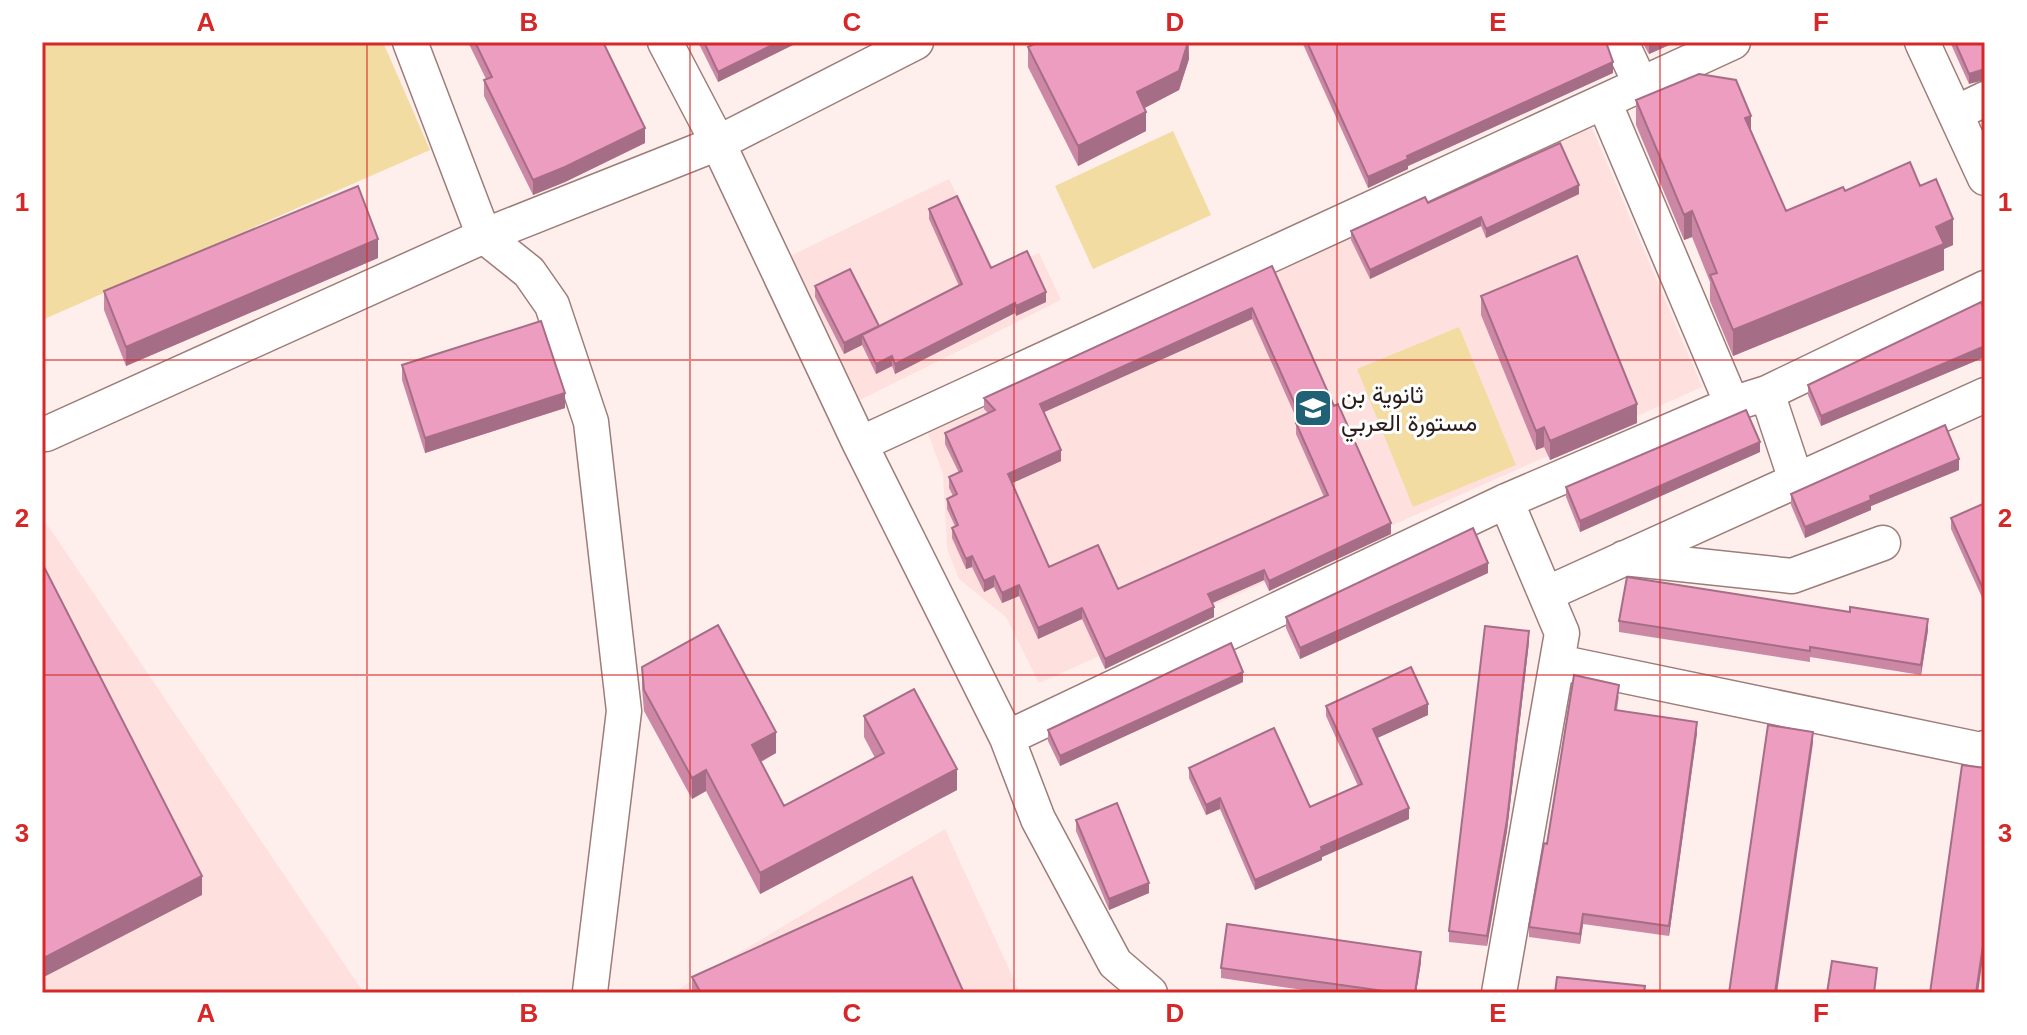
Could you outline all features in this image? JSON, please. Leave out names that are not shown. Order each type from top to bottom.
[{"type":"street","points":[[410,42],[484,236],[529,272],[552,305],[591,422],[624,711],[590,992]]},
{"type":"street","points":[[665,42],[718,143],[860,444],[1007,738],[1038,819],[1115,963],[1150,993]]},
{"type":"street","points":[[42,433],[46,434],[484,236],[718,143],[916,42]]},
{"type":"street","points":[[1621,42],[1641,85]]},
{"type":"street","points":[[860,444],[1733,42]]},
{"type":"street","points":[[1922,42],[1970,106],[1985,178]]},
{"type":"street","points":[[1604,102],[1732,404]]},
{"type":"street","points":[[1007,738],[1506,501],[1732,404],[1767,393],[1985,288]]},
{"type":"street","points":[[1767,393],[1796,480]]},
{"type":"street","points":[[1546,594],[1985,395]]},
{"type":"street","points":[[1499,993],[1562,633],[1506,501]]},
{"type":"street","points":[[1623,558],[1792,576],[1883,543]]},
{"type":"street","points":[[1558,662],[1966,747],[1985,748]]},
{"type":"shaded area","points":[[42,42],[383,42],[430,150],[42,320]]},
{"type":"shaded area","name":"ثانوية بن مستورة العربي","points":[[1590,123],[1702,387],[1039,683],[1006,617],[959,579],[947,548],[943,474],[926,428]]},
{"type":"shaded area","points":[[1173,131],[1211,215],[1093,269],[1055,186]]},
{"type":"shaded area","points":[[949,179],[995,271],[1039,253],[1061,300],[858,401],[788,257]]},
{"type":"shaded area","points":[[1459,327],[1516,465],[1413,507],[1357,369]]},
{"type":"shaded area","points":[[42,517],[364,993],[42,993]]},
{"type":"shaded area","points":[[945,829],[1020,993],[672,993]]},
{"type":"building","points":[[475,42],[603,42],[645,128],[533,180],[484,80],[492,77]]},
{"type":"building","points":[[704,42],[778,42],[718,72]]},
{"type":"building","points":[[1038,42],[1188,42],[1179,71],[1137,92],[1146,112],[1078,146],[1028,47]]},
{"type":"building","points":[[1307,42],[1606,42],[1613,62],[1407,156],[1408,159],[1368,177]]},
{"type":"building","points":[[1955,42],[1985,42],[1985,69],[1969,74]]},
{"type":"building","points":[[1699,74],[1736,80],[1751,116],[1745,118],[1786,211],[1843,187],[1845,191],[1910,162],[1920,186],[1936,179],[1953,219],[1936,227],[1944,244],[1733,330],[1710,275],[1717,273],[1692,211],[1684,215],[1636,100]]},
{"type":"building","points":[[1560,143],[1579,185],[1486,229],[1481,217],[1370,270],[1351,231],[1425,197],[1428,203]]},
{"type":"building","points":[[358,186],[378,239],[126,347],[104,291]]},
{"type":"building","points":[[957,196],[991,268],[1027,251],[1046,292],[1016,306],[1015,303],[895,364],[892,356],[876,364],[862,335],[962,284],[929,209]]},
{"type":"building","points":[[1577,256],[1637,404],[1550,441],[1544,427],[1536,431],[1481,296]]},
{"type":"building","points":[[1272,266],[1334,406],[1338,404],[1391,523],[1269,581],[1264,570],[1208,594],[1214,607],[1105,659],[1082,608],[1038,628],[1019,585],[1002,593],[994,576],[984,581],[972,556],[966,559],[952,528],[958,525],[947,499],[957,494],[949,477],[962,471],[945,433],[995,410],[984,398]],"holes":[[[1252,308],[1302,420],[1296,423],[1328,495],[1118,589],[1098,545],[1049,567],[1008,474],[1061,450],[1040,404]]]},
{"type":"building","points":[[850,269],[879,326],[844,343],[815,286]]},
{"type":"building","points":[[1981,302],[1985,311],[1985,346],[1821,416],[1808,385]]},
{"type":"building","points":[[541,321],[565,393],[425,438],[402,365]]},
{"type":"building","points":[[1746,410],[1760,442],[1580,521],[1566,487]]},
{"type":"building","points":[[1945,425],[1959,459],[1805,527],[1791,494]]},
{"type":"building","points":[[1985,503],[1985,593],[1951,518]]},
{"type":"building","points":[[1473,528],[1488,563],[1300,648],[1286,617]]},
{"type":"building","points":[[42,563],[202,876],[42,959]]},
{"type":"building","points":[[1627,577],[1850,612],[1850,607],[1928,619],[1921,665],[1619,621]]},
{"type":"building","points":[[718,625],[776,732],[752,745],[784,806],[884,753],[864,716],[914,689],[957,769],[760,873],[706,770],[692,778],[644,690],[642,667]]},
{"type":"building","points":[[1485,626],[1529,631],[1507,820],[1487,936],[1449,931]]},
{"type":"building","points":[[1231,643],[1243,672],[1060,756],[1048,730]]},
{"type":"building","points":[[1411,667],[1428,704],[1373,729],[1409,808],[1255,880],[1220,798],[1206,805],[1189,768],[1274,728],[1310,807],[1362,784],[1326,706]]},
{"type":"building","points":[[1574,675],[1619,685],[1615,710],[1697,722],[1669,926],[1583,914],[1580,934],[1529,927],[1544,843],[1547,844]]},
{"type":"building","points":[[1768,725],[1813,732],[1775,993],[1729,993]]},
{"type":"building","points":[[1962,765],[1985,768],[1985,932],[1976,993],[1930,993]]},
{"type":"building","points":[[1117,803],[1149,883],[1109,899],[1076,820]]},
{"type":"building","points":[[912,877],[964,993],[701,993],[692,977]]},
{"type":"building","points":[[1227,924],[1421,952],[1415,993],[1221,968]]},
{"type":"building","points":[[1832,961],[1877,968],[1874,993],[1827,993]]},
{"type":"building","points":[[1557,977],[1645,986],[1644,993],[1555,993]]},
{"type":"place","name":"ثانوية بن مستورة العربي","points":[[1313,408]]}]
